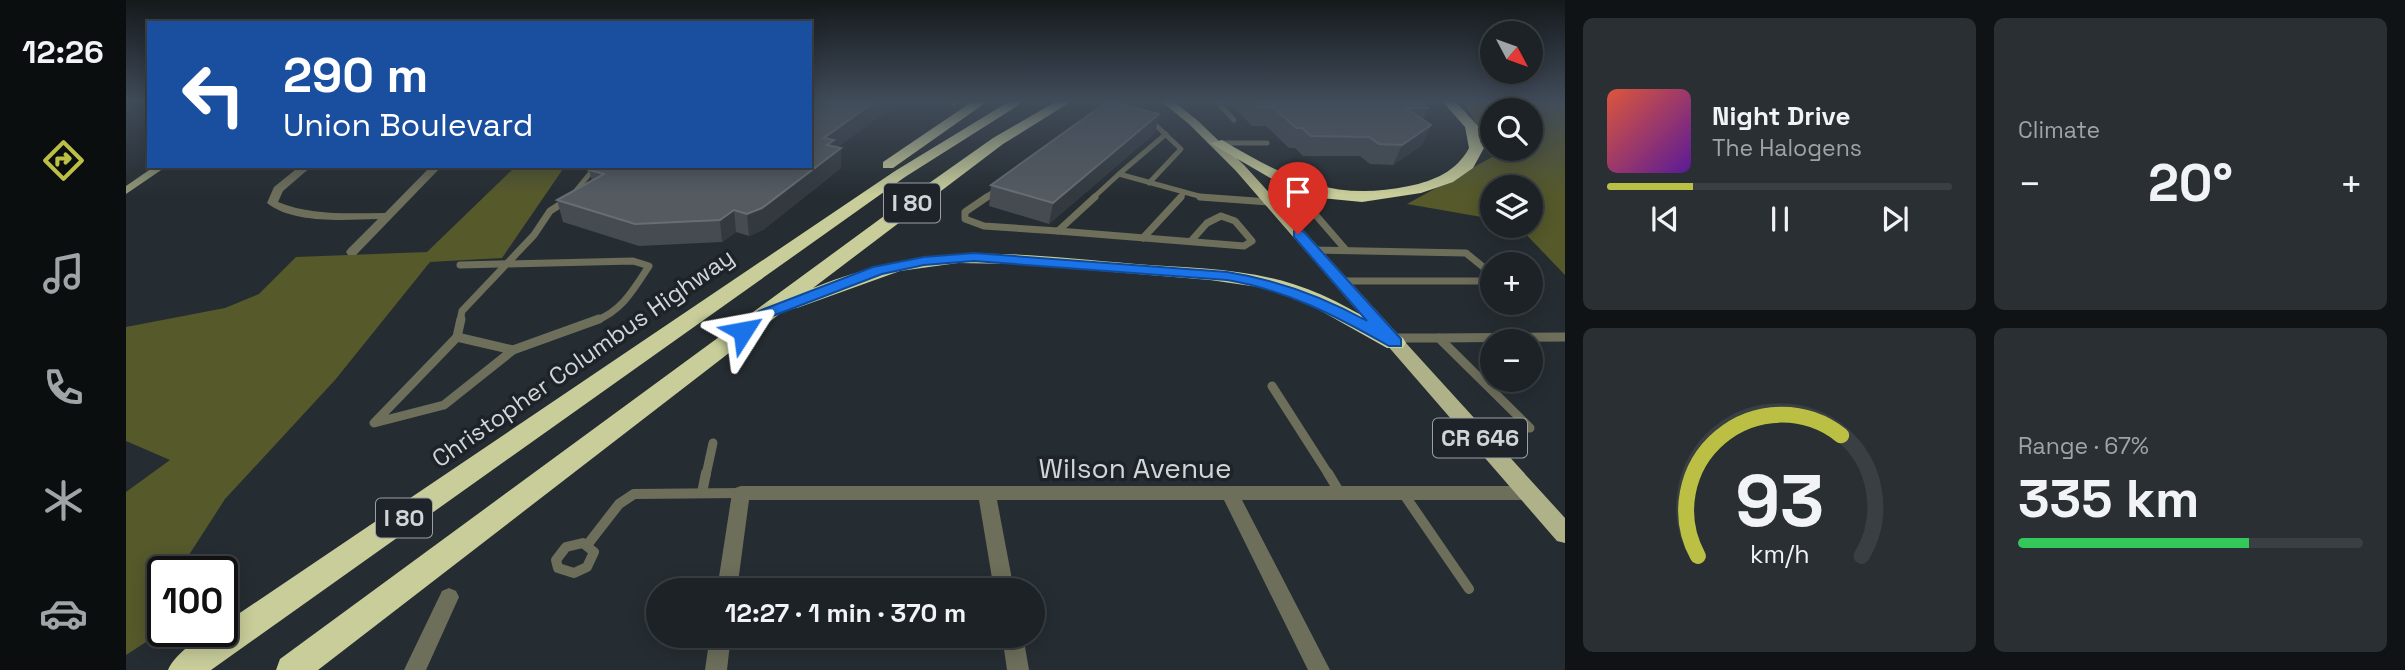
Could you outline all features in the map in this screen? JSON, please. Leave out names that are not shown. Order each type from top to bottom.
[{"type":"highway","points":[[776,260],[779,240],[936,132]]},
{"type":"highway","name":"Christopher Columbus Highway","points":[[184,670],[776,260],[965,132]]},
{"type":"highway","name":"I 80","points":[[292,670],[966,164],[1016,132]]},
{"type":"highway","points":[[1217,143],[1271,177],[1303,189],[1355,198],[1396,196],[1446,180],[1468,166],[1474,157],[1474,132]]},
{"type":"highway","points":[[765,314],[878,270],[950,258],[995,258],[1227,276],[1267,283],[1325,304],[1393,340]]},
{"type":"main road","points":[[1204,132],[1217,143],[1393,340]]},
{"type":"main road","name":"CR 646","points":[[1393,340],[1565,534]]},
{"type":"street","points":[[126,191],[159,168]]},
{"type":"street","points":[[304,168],[278,189],[272,203],[290,211],[324,216],[387,216]]},
{"type":"street","points":[[352,253],[435,168]]},
{"type":"street","points":[[729,578],[741,493]]},
{"type":"street","name":"Wilson Avenue","points":[[741,493],[1529,493]]},
{"type":"street","points":[[987,494],[1002,578]]},
{"type":"street","points":[[1230,494],[1319,670]]},
{"type":"street","points":[[415,670],[449,597]]},
{"type":"street","points":[[716,670],[719,648]]},
{"type":"street","points":[[1014,648],[1018,670]]},
{"type":"lane","points":[[1058,231],[1166,134],[1181,149],[1149,183]]},
{"type":"lane","points":[[1217,143],[1267,144]]},
{"type":"lane","points":[[460,265],[507,262],[633,261],[649,266],[629,298],[607,316],[513,350],[444,405],[374,423],[457,337],[461,311],[507,262],[534,235],[551,211],[575,195],[595,168]]},
{"type":"lane","points":[[1119,174],[1226,202],[1269,202]]},
{"type":"lane","points":[[1009,180],[965,212],[965,219],[984,226],[1058,231],[1191,242],[1244,246],[1252,242],[1236,221],[1218,216],[1209,219],[1191,242]]},
{"type":"lane","points":[[1143,238],[1184,193]]},
{"type":"lane","points":[[1314,213],[1346,250]]},
{"type":"lane","points":[[1313,250],[1466,253],[1480,266]]},
{"type":"lane","points":[[1340,281],[1480,278]]},
{"type":"lane","points":[[457,337],[513,350]]},
{"type":"lane","points":[[1393,340],[1565,337]]},
{"type":"lane","points":[[1439,338],[1530,428],[1469,426]]},
{"type":"lane","points":[[1272,386],[1341,494]]},
{"type":"lane","points":[[702,493],[713,443]]},
{"type":"lane","points":[[588,544],[619,504],[634,494],[741,493]]},
{"type":"lane","points":[[1403,493],[1469,589]]},
{"type":"green space","points":[[1543,132],[1565,132],[1565,275],[1530,238],[1543,238],[1543,175],[1480,175],[1480,217],[1407,204],[1485,161],[1543,161]]},
{"type":"green space","points":[[514,168],[564,168],[502,258],[430,262],[335,380],[225,499],[188,556],[147,556],[147,641],[126,655],[126,492],[170,460],[126,441],[126,327],[225,308],[259,294],[296,257],[427,252]]},
{"type":"building","points":[[812,132],[832,132],[824,138],[834,140],[827,145],[841,148],[762,208],[747,214],[734,210],[720,220],[635,224],[557,200],[604,174],[589,170],[812,168]]},
{"type":"building","points":[[1064,132],[1137,132],[1053,203],[991,185]]},
{"type":"building","points":[[1307,132],[1420,132],[1402,145],[1379,144],[1369,137],[1311,136]]},
{"type":"route","points":[[743,331],[765,314],[878,270],[924,261],[974,257],[1227,276],[1267,283],[1325,304],[1395,343],[1298,234]]}]
